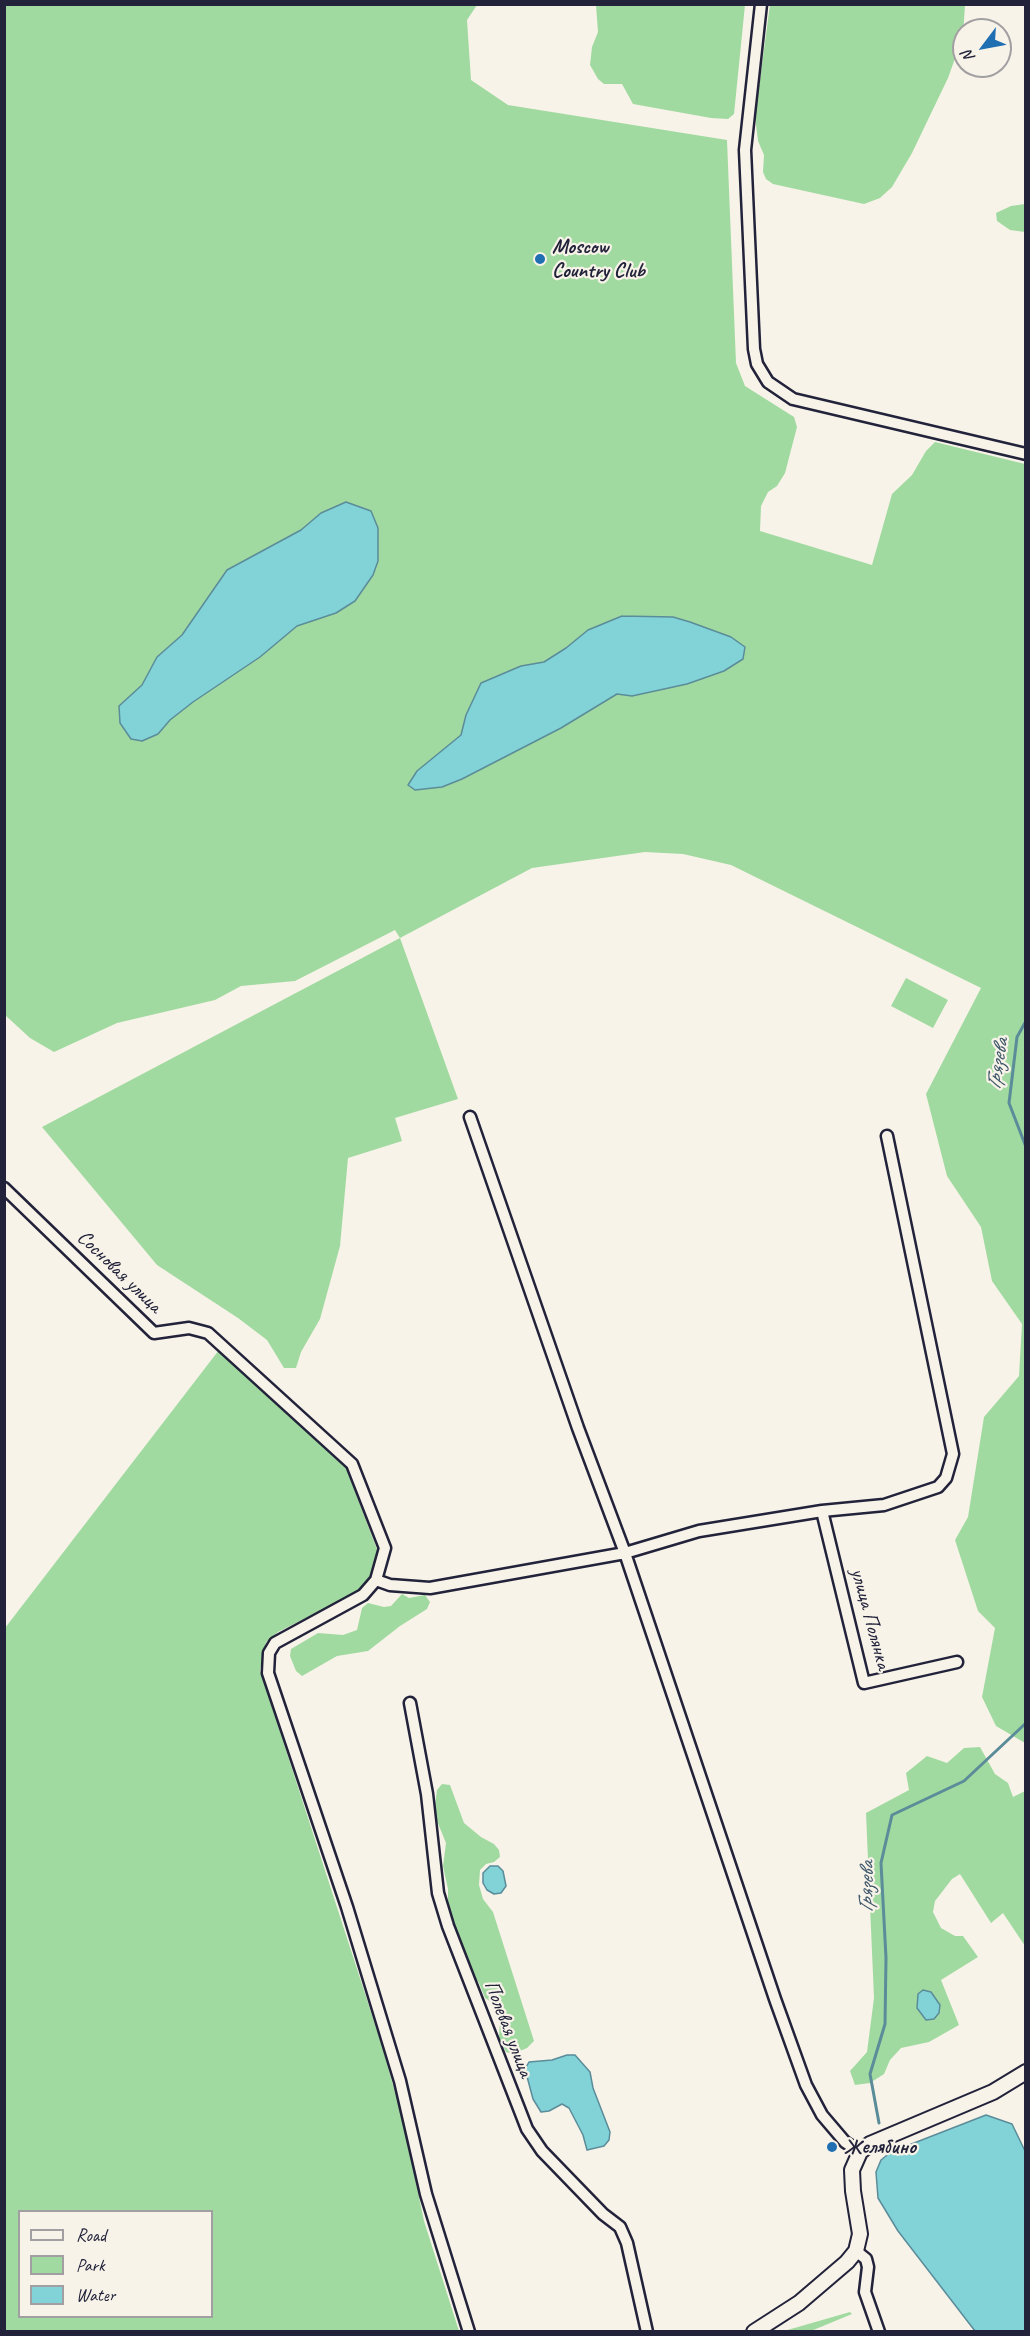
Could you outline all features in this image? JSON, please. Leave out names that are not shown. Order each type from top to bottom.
[{"type":"street","points":[[761,4],[745,150],[754,349],[757,364],[768,382],[793,399],[1026,454]]},
{"type":"street","points":[[470,1117],[574,1417],[625,1553],[775,2000],[806,2085],[822,2115],[845,2142],[860,2152]]},
{"type":"street","points":[[469,2331],[426,2194],[400,2081],[364,1961],[268,1673],[269,1653],[275,1643],[363,1595],[376,1580],[390,1585],[430,1588],[625,1553],[699,1531],[822,1511],[884,1505],[938,1487],[946,1478],[953,1454],[887,1136]]},
{"type":"street","name":"Сосновая улица","points":[[4,1188],[154,1334],[189,1328],[208,1333],[352,1464],[385,1548],[376,1580]]},
{"type":"street","name":"улица Полянка","points":[[822,1511],[864,1683],[957,1662]]},
{"type":"street","name":"Полевая улица","points":[[410,1703],[427,1794],[438,1893],[448,1926],[527,2129],[542,2151],[603,2214],[620,2227],[627,2242],[647,2331]]},
{"type":"street","points":[[754,2331],[799,2303],[847,2262],[860,2243],[852,2170],[860,2152],[870,2144],[993,2092],[1026,2072]]},
{"type":"street","points":[[855,2251],[866,2259],[868,2266],[865,2292],[879,2331]]},
{"type":"green space","points":[[4,5],[477,5],[467,20],[471,80],[508,105],[727,140],[736,363],[745,386],[794,417],[797,427],[785,473],[777,486],[768,492],[761,506],[760,531],[872,565],[892,494],[912,475],[926,451],[935,442],[1025,464],[1025,1743],[996,1726],[982,1697],[995,1628],[978,1611],[955,1540],[968,1517],[984,1417],[1019,1376],[1022,1324],[992,1281],[981,1227],[947,1176],[926,1094],[981,988],[731,865],[683,854],[645,852],[532,868],[400,938],[395,930],[295,981],[241,986],[215,1000],[117,1023],[54,1052],[30,1038],[5,1015]]},
{"type":"green space","points":[[596,5],[745,5],[734,114],[728,119],[711,118],[633,104],[622,84],[604,84],[598,79],[590,65],[592,47],[598,32]]},
{"type":"green space","points":[[770,5],[965,5],[964,18],[952,18],[952,67],[948,78],[912,153],[892,187],[880,198],[864,204],[773,184],[766,179],[763,172],[764,155],[758,141],[755,116]]},
{"type":"green space","points":[[1025,204],[1025,232],[1010,230],[997,221],[996,213],[1011,206]]},
{"type":"green space","points":[[400,938],[458,1099],[395,1118],[402,1141],[348,1158],[340,1246],[320,1319],[301,1352],[296,1368],[284,1368],[267,1340],[238,1318],[157,1265],[42,1127]]},
{"type":"green space","points":[[906,978],[948,1000],[933,1028],[891,1006]]},
{"type":"green space","points":[[219,1350],[346,1468],[378,1552],[373,1577],[357,1592],[278,1632],[266,1642],[260,1670],[382,2046],[403,2121],[424,2221],[459,2331],[5,2331],[5,1628]]},
{"type":"green space","points":[[402,1594],[409,1598],[425,1595],[430,1602],[427,1609],[400,1626],[368,1651],[337,1656],[302,1676],[296,1671],[290,1656],[291,1649],[318,1633],[343,1635],[357,1630],[362,1608],[368,1603],[384,1607],[391,1606]]},
{"type":"green space","points":[[980,1747],[995,1774],[1008,1783],[1013,1797],[1025,1791],[1025,1946],[1003,1913],[991,1923],[960,1874],[952,1879],[935,1901],[933,1912],[941,1928],[955,1936],[963,1936],[978,1957],[941,1980],[959,2025],[929,2042],[901,2048],[890,2060],[884,2074],[870,2083],[855,2085],[850,2071],[867,2052],[874,1998],[866,1813],[909,1790],[906,1773],[927,1756],[947,1763],[964,1748]]},
{"type":"green space","points":[[442,1784],[450,1785],[464,1823],[499,1850],[500,1857],[480,1870],[479,1885],[483,1899],[493,1912],[534,2041],[527,2048],[513,2054],[506,2052],[499,2038],[498,2006],[485,1998],[479,1983],[469,1970],[448,1906],[448,1889],[443,1866],[446,1843],[437,1821],[435,1806],[437,1790]]},
{"type":"green space","points":[[850,2312],[852,2314],[811,2331],[784,2331]]},
{"type":"water","points":[[346,502],[371,511],[378,528],[378,561],[373,575],[355,601],[336,613],[297,626],[260,657],[193,702],[170,720],[158,734],[142,741],[131,739],[120,723],[119,706],[142,685],[157,657],[182,635],[227,570],[301,530],[321,513]]},
{"type":"water","points":[[622,616],[673,617],[690,622],[731,637],[745,647],[743,659],[724,671],[687,684],[632,696],[617,694],[561,728],[442,787],[415,790],[408,785],[417,771],[461,735],[466,715],[481,683],[521,666],[544,662],[588,630]]},
{"type":"water","points":[[490,1866],[498,1866],[503,1871],[506,1886],[501,1893],[494,1894],[487,1890],[483,1883],[483,1873]]},
{"type":"water","points":[[923,1990],[931,1992],[940,2005],[939,2013],[934,2019],[926,2020],[917,2008],[918,1994]]},
{"type":"water","points":[[575,2055],[590,2072],[593,2088],[610,2132],[609,2140],[604,2146],[587,2150],[583,2135],[569,2108],[562,2104],[549,2111],[541,2112],[533,2099],[525,2069],[529,2062],[552,2060]]},
{"type":"water","points":[[986,2115],[1012,2124],[1025,2151],[1025,2331],[975,2331],[898,2231],[878,2198],[876,2172],[881,2160],[891,2152]]},
{"type":"waterway","name":"Грязева","points":[[1026,1021],[1017,1037],[1009,1103],[1026,1147]]},
{"type":"waterway","name":"Грязева","points":[[879,2123],[870,2074],[885,2024],[886,1958],[881,1863],[892,1815],[964,1781],[1026,1723]]},
{"type":"place","name":"Moscow Country Club","points":[[540,259]]},
{"type":"place","name":"Желябино","points":[[832,2147]]}]
